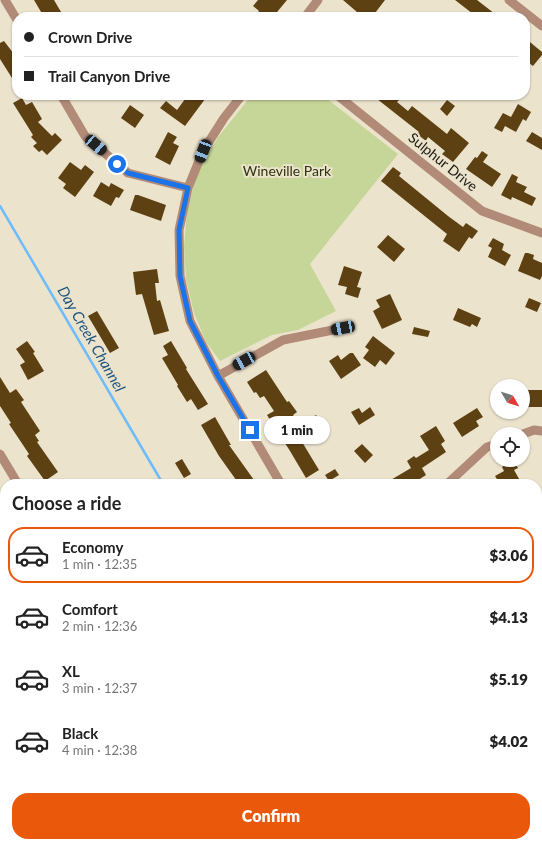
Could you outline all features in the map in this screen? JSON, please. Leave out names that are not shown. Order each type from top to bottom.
[{"type":"street","points":[[5,0],[12,12]]},
{"type":"street","points":[[308,12],[318,0]]},
{"type":"street","points":[[509,0],[524,12]]},
{"type":"street","points":[[530,17],[542,26]]},
{"type":"street","points":[[64,100],[85,136],[128,173],[188,188]]},
{"type":"street","points":[[238,100],[224,118],[203,151],[188,188],[179,230],[180,276],[190,321],[218,376],[278,479]]},
{"type":"street","name":"Sulphur Drive","points":[[342,100],[482,211],[542,233]]},
{"type":"street","points":[[218,376],[283,340],[343,328]]},
{"type":"street","points":[[530,431],[534,430],[542,431]]},
{"type":"street","points":[[452,479],[487,447],[490,446]]},
{"type":"street","points":[[0,454],[15,479]]},
{"type":"green space","name":"Wineville Park","points":[[248,100],[328,100],[398,154],[310,264],[336,311],[298,330],[272,335],[220,361],[206,342],[194,313],[186,279],[184,247],[187,210],[197,174],[218,137]]},
{"type":"building","points":[[34,0],[54,0],[61,12],[41,12]]},
{"type":"building","points":[[258,0],[287,0],[277,12],[258,12],[259,11],[253,6]]},
{"type":"building","points":[[343,0],[385,0],[376,12],[357,12]]},
{"type":"building","points":[[455,0],[477,0],[493,12],[471,12]]},
{"type":"building","points":[[4,41],[12,51],[12,78],[0,59],[0,43]]},
{"type":"building","points":[[530,42],[542,52],[542,55],[533,66],[530,64]]},
{"type":"building","points":[[18,100],[23,100],[26,105],[32,102],[42,119],[38,122],[52,136],[55,133],[62,140],[47,155],[42,150],[39,152],[33,146],[37,143],[31,137],[33,135],[13,103]]},
{"type":"building","points":[[184,100],[204,100],[185,126],[160,108],[166,101],[177,110]]},
{"type":"building","points":[[378,100],[399,100],[397,102],[408,111],[412,106],[447,134],[451,128],[469,143],[453,162],[442,154],[445,151],[428,137],[426,141],[417,134],[419,132]]},
{"type":"building","points":[[447,100],[455,106],[447,116],[440,109]]},
{"type":"building","points":[[518,104],[531,112],[526,121],[523,119],[516,132],[505,126],[502,132],[494,128],[503,113],[511,117]]},
{"type":"building","points":[[130,105],[144,115],[135,128],[121,118]]},
{"type":"building","points":[[168,132],[177,137],[173,143],[179,146],[170,165],[155,157]]},
{"type":"building","points":[[532,132],[542,138],[542,150],[526,141]]},
{"type":"building","points":[[482,151],[488,155],[483,162],[501,174],[492,187],[466,169],[475,157],[477,158]]},
{"type":"building","points":[[70,162],[81,170],[85,165],[94,172],[75,197],[63,188],[66,184],[58,178]]},
{"type":"building","points":[[393,167],[401,173],[399,176],[448,216],[463,227],[466,223],[478,231],[472,239],[469,237],[459,252],[443,241],[447,234],[381,181]]},
{"type":"building","points":[[512,174],[518,177],[516,182],[527,187],[524,192],[536,198],[532,206],[512,197],[511,200],[501,195]]},
{"type":"building","points":[[101,182],[109,187],[111,183],[124,190],[119,198],[116,197],[111,206],[93,196]]},
{"type":"building","points":[[135,195],[166,205],[161,221],[130,210]]},
{"type":"building","points":[[388,235],[405,249],[394,262],[377,247]]},
{"type":"building","points":[[493,238],[504,244],[502,250],[511,255],[505,266],[488,257],[492,248],[488,246]]},
{"type":"building","points":[[525,253],[534,255],[533,259],[542,263],[542,276],[540,280],[518,271]]},
{"type":"building","points":[[344,266],[362,272],[357,287],[361,288],[358,298],[345,294],[347,287],[338,285]]},
{"type":"building","points":[[157,269],[159,283],[155,283],[157,301],[160,300],[169,331],[154,335],[142,294],[136,295],[133,272]]},
{"type":"building","points":[[390,294],[402,320],[382,329],[373,311],[380,307],[376,300]]},
{"type":"building","points":[[529,298],[541,303],[537,312],[525,307]]},
{"type":"building","points":[[458,308],[481,318],[477,327],[472,324],[470,327],[453,320]]},
{"type":"building","points":[[97,311],[119,348],[110,353],[88,316]]},
{"type":"building","points":[[414,327],[430,331],[428,337],[412,334]]},
{"type":"building","points":[[373,336],[395,353],[386,365],[380,360],[375,367],[363,358],[369,350],[365,347]]},
{"type":"building","points":[[27,341],[35,352],[33,353],[44,371],[28,380],[20,365],[25,362],[16,349]]},
{"type":"building","points":[[171,341],[187,368],[186,369],[208,404],[198,410],[191,399],[187,402],[162,358],[168,355],[163,346]]},
{"type":"building","points":[[350,353],[353,353],[361,365],[341,379],[329,361],[338,355],[341,360]]},
{"type":"building","points":[[266,370],[287,402],[289,401],[297,412],[293,415],[300,426],[316,415],[320,422],[299,437],[319,470],[306,478],[267,415],[274,411],[264,396],[260,398],[256,392],[254,393],[247,382]]},
{"type":"building","points":[[0,377],[10,393],[16,389],[24,400],[21,402],[40,431],[35,435],[39,441],[37,442],[58,472],[48,479],[44,479],[27,456],[29,454],[9,424],[11,423],[0,406]]},
{"type":"building","points":[[530,390],[542,390],[542,407],[530,407]]},
{"type":"building","points":[[370,407],[375,415],[359,425],[351,412],[359,408],[362,413]]},
{"type":"building","points":[[477,408],[483,417],[476,421],[479,426],[462,437],[453,423]]},
{"type":"building","points":[[215,417],[231,445],[229,445],[253,479],[235,479],[219,456],[201,425]]},
{"type":"building","points":[[436,426],[445,441],[441,444],[446,452],[422,468],[426,475],[420,479],[392,479],[411,468],[407,461],[414,456],[416,458],[429,450],[420,436]]},
{"type":"building","points":[[362,444],[373,455],[365,463],[354,451]]},
{"type":"building","points":[[182,459],[191,474],[184,478],[175,463]]},
{"type":"building","points":[[502,467],[517,467],[514,470],[519,479],[497,479],[495,476],[504,471]]},
{"type":"building","points":[[335,469],[339,475],[332,479],[328,479],[325,475]]},
{"type":"waterway","name":"Day Creek Channel","points":[[0,206],[160,479]]},
{"type":"route","points":[[117,164],[128,173],[188,188],[179,230],[180,276],[190,321],[218,376],[250,430]]}]
